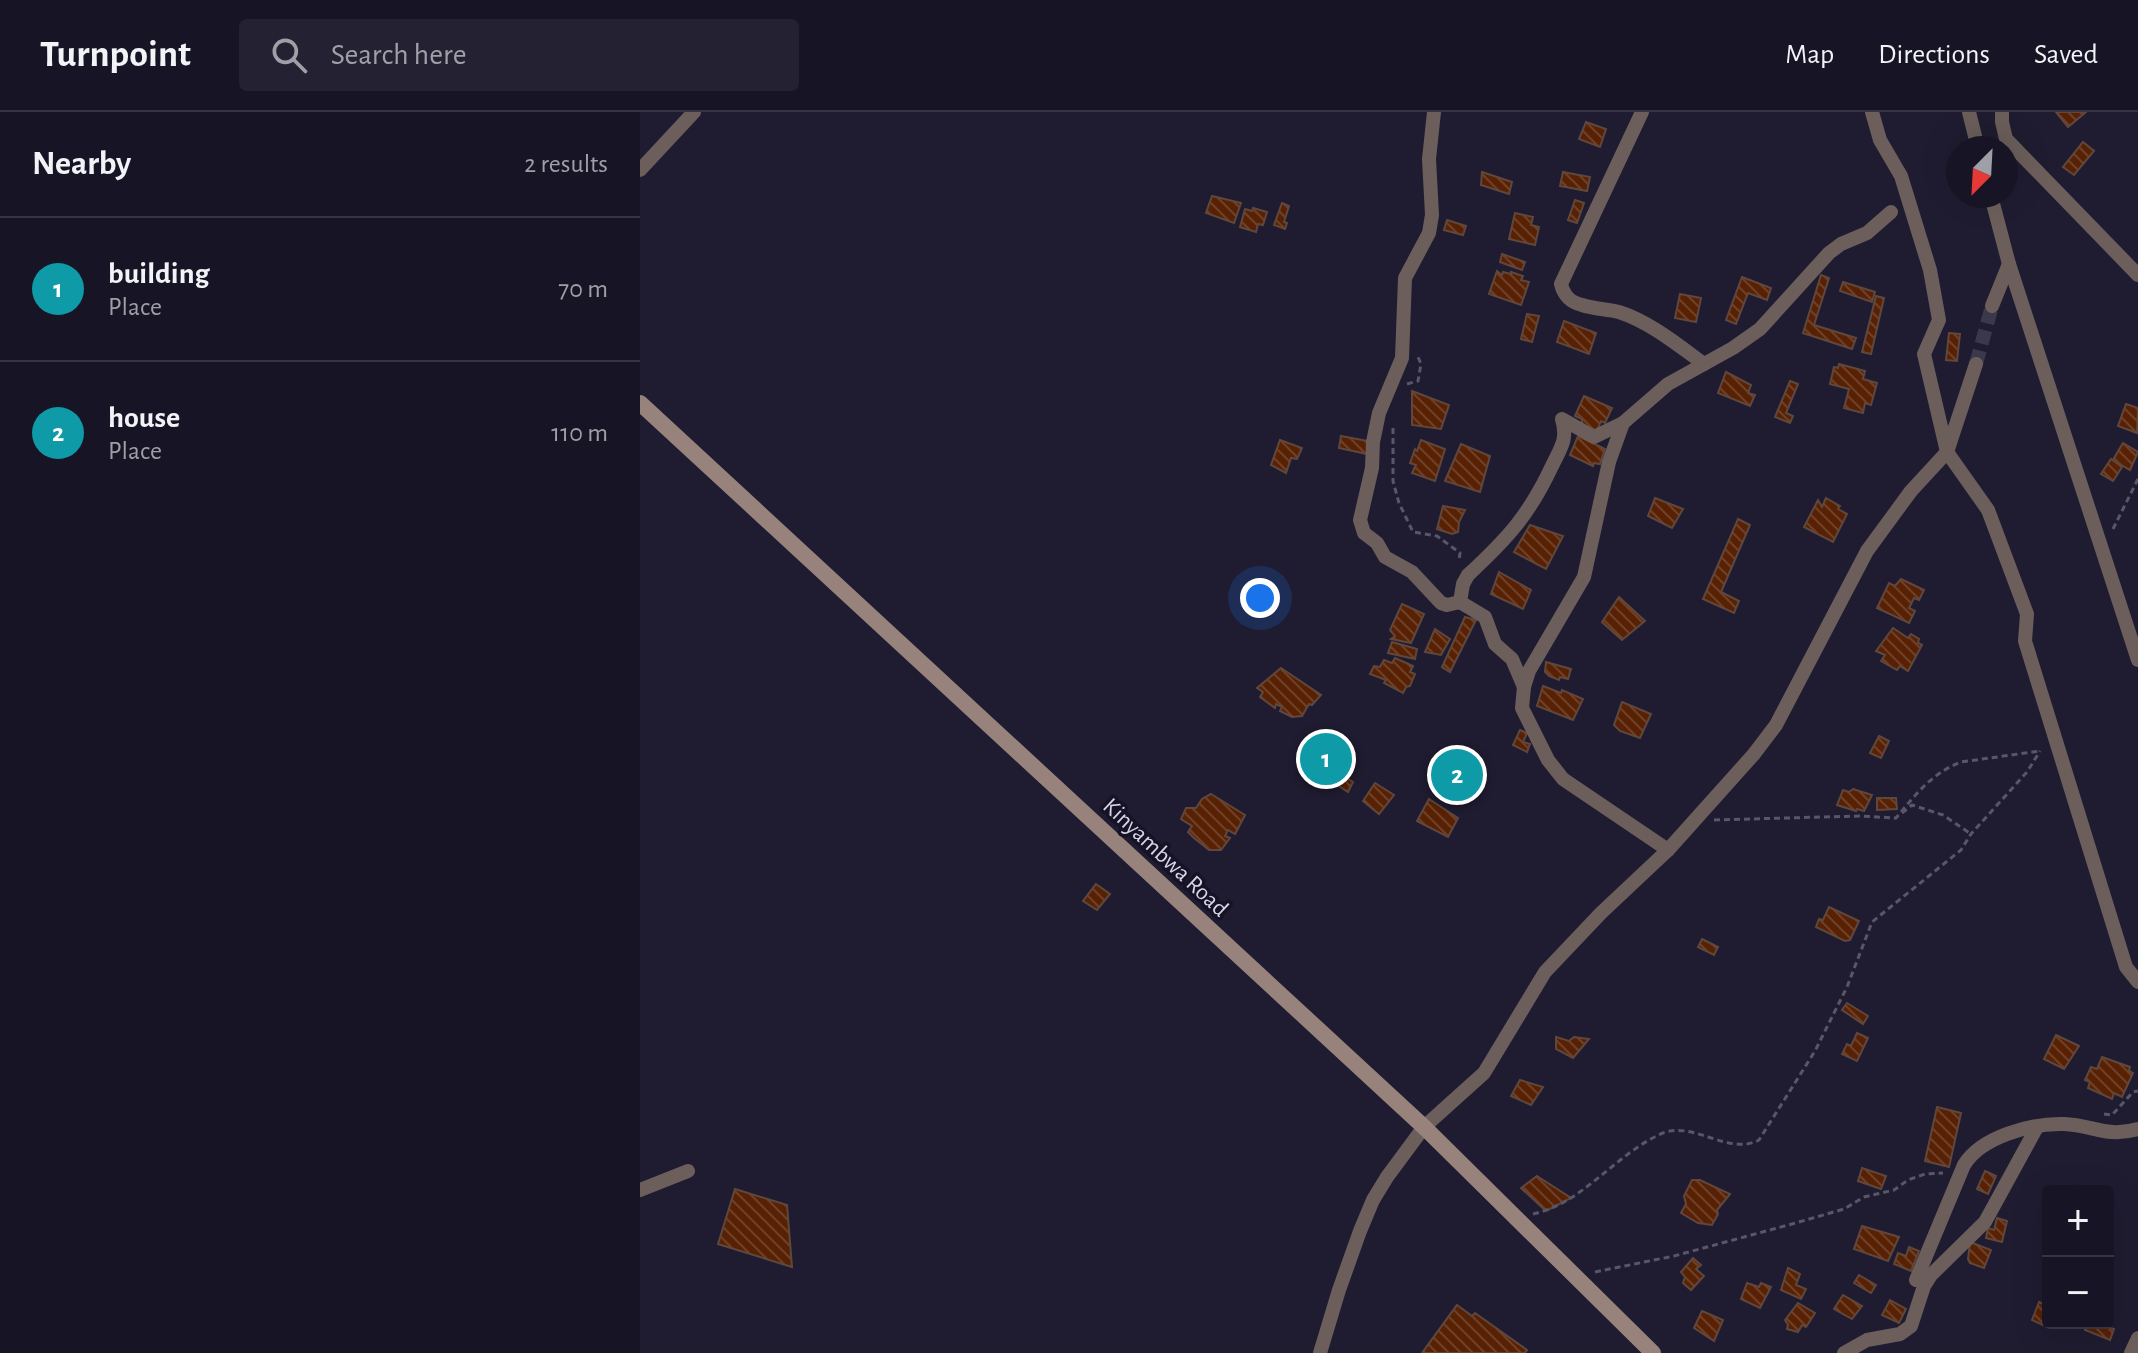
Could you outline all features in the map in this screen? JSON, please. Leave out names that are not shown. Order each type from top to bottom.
[{"type":"street","points":[[640,170],[694,112]]},
{"type":"street","points":[[1434,112],[1429,159],[1432,215],[1429,233],[1405,278],[1402,358],[1379,413],[1372,468],[1360,520],[1364,533],[1377,543],[1385,557],[1412,572],[1441,603],[1460,602],[1485,617],[1495,644],[1512,659],[1524,687]]},
{"type":"street","points":[[1642,112],[1561,284],[1570,300],[1619,312],[1648,325],[1704,364]]},
{"type":"street","points":[[1872,112],[1880,140],[1901,176],[1930,270],[1939,320],[1924,354],[1947,452],[1988,510],[2027,614],[2025,641],[2126,967],[2138,982]]},
{"type":"street","points":[[1969,112],[1975,136]]},
{"type":"street","points":[[2002,112],[2006,139],[2138,275]]},
{"type":"street","points":[[1994,208],[2009,264],[2138,660]]},
{"type":"street","points":[[1460,602],[1468,575],[1516,529],[1536,500],[1567,435],[1562,419],[1594,437],[1623,423],[1668,384],[1760,329],[1829,253],[1867,233],[1891,212]]},
{"type":"street","points":[[1992,306],[2009,264]]},
{"type":"street","points":[[1320,1353],[1339,1290],[1373,1200],[1424,1127],[1484,1073],[1545,972],[1601,913],[1668,850],[1776,725],[1867,551],[1911,491],[1947,452],[1976,364]]},
{"type":"street","name":"Kinyambwa Road","points":[[640,403],[1424,1127],[1653,1353]]},
{"type":"street","points":[[1623,423],[1609,462],[1584,577],[1529,671],[1522,708],[1548,760],[1563,779],[1668,850]]},
{"type":"street","points":[[1916,1280],[1971,1153],[2016,1132],[2037,1127],[2061,1124],[2112,1133],[2138,1129]]},
{"type":"street","points":[[1844,1353],[1867,1340],[1900,1334],[1911,1326],[1924,1286],[1931,1275],[1985,1222],[2037,1127]]},
{"type":"street","points":[[640,1190],[688,1171]]},
{"type":"street","points":[[2131,1353],[2138,1338]]},
{"type":"path","points":[[1390,391],[1418,381],[1419,358],[1402,347]]},
{"type":"path","points":[[1392,423],[1395,455],[1393,481],[1399,503],[1413,532],[1437,536],[1460,553],[1459,568],[1463,584]]},
{"type":"path","points":[[2102,547],[2138,479]]},
{"type":"path","points":[[1514,1218],[1556,1207],[1666,1132],[1693,1133],[1748,1146],[1759,1140],[1815,1051],[1847,987],[1872,922],[1961,850],[1971,834],[2027,772],[2040,751],[1950,766],[1923,785],[1896,818]]},
{"type":"path","points":[[1693,821],[1859,816],[1896,818],[1912,805],[1943,815],[1971,834]]},
{"type":"path","points":[[2100,1114],[2112,1115],[2133,1092],[2138,1091]]},
{"type":"path","points":[[1574,1277],[1674,1256],[1844,1209],[1864,1197],[1894,1190],[1908,1180],[1925,1174],[1953,1171],[1971,1153]]},
{"type":"building","points":[[2056,112],[2086,112],[2068,127]]},
{"type":"building","points":[[1586,122],[1606,129],[1600,147],[1579,139]]},
{"type":"building","points":[[2083,142],[2094,151],[2074,175],[2063,167]]},
{"type":"building","points":[[1482,172],[1512,182],[1509,194],[1481,185]]},
{"type":"building","points":[[1563,172],[1590,177],[1587,191],[1560,186]]},
{"type":"building","points":[[1212,196],[1241,203],[1234,223],[1206,213]]},
{"type":"building","points":[[1575,200],[1584,203],[1577,223],[1568,220]]},
{"type":"building","points":[[1282,203],[1289,206],[1285,229],[1274,225]]},
{"type":"building","points":[[1253,208],[1267,212],[1263,225],[1258,224],[1256,232],[1240,227],[1245,209],[1252,211]]},
{"type":"building","points":[[1515,213],[1533,217],[1531,225],[1539,227],[1535,245],[1509,239]]},
{"type":"building","points":[[1447,220],[1466,226],[1463,235],[1444,230]]},
{"type":"building","points":[[1502,254],[1525,262],[1522,270],[1500,262]]},
{"type":"building","points":[[1497,271],[1502,275],[1503,272],[1511,272],[1523,276],[1521,280],[1529,282],[1521,305],[1489,294]]},
{"type":"building","points":[[1821,275],[1829,278],[1814,325],[1856,338],[1852,349],[1803,333]]},
{"type":"building","points":[[1742,277],[1771,288],[1767,300],[1748,293],[1736,324],[1726,320]]},
{"type":"building","points":[[1843,282],[1875,292],[1872,302],[1840,291]]},
{"type":"building","points":[[1680,294],[1701,298],[1696,322],[1675,318]]},
{"type":"building","points":[[1876,296],[1884,298],[1871,354],[1862,352]]},
{"type":"building","points":[[1527,314],[1539,316],[1532,342],[1521,339]]},
{"type":"building","points":[[1564,321],[1596,333],[1589,354],[1557,342]]},
{"type":"building","points":[[1949,333],[1960,334],[1957,361],[1946,360]]},
{"type":"building","points":[[1839,364],[1865,371],[1863,379],[1877,383],[1871,405],[1865,403],[1863,413],[1844,408],[1849,389],[1830,384],[1834,367],[1838,368]]},
{"type":"building","points":[[1726,372],[1751,385],[1748,393],[1755,395],[1750,406],[1718,393]]},
{"type":"building","points":[[1790,381],[1798,384],[1786,413],[1793,416],[1790,423],[1775,417]]},
{"type":"building","points":[[1412,391],[1449,405],[1441,429],[1412,425]]},
{"type":"building","points":[[1584,396],[1612,408],[1596,433],[1582,426],[1582,419],[1575,416]]},
{"type":"building","points":[[2126,404],[2138,408],[2137,433],[2118,426]]},
{"type":"building","points":[[1341,436],[1373,442],[1367,454],[1339,448]]},
{"type":"building","points":[[1578,436],[1605,449],[1600,464],[1594,463],[1593,466],[1570,455]]},
{"type":"building","points":[[1280,440],[1302,448],[1297,459],[1291,458],[1286,473],[1271,465]]},
{"type":"building","points":[[1421,440],[1445,449],[1435,481],[1412,473],[1416,465],[1410,463]]},
{"type":"building","points":[[2123,443],[2138,452],[2130,470],[2113,460]]},
{"type":"building","points":[[1461,444],[1490,456],[1480,492],[1445,481]]},
{"type":"building","points":[[2111,459],[2122,467],[2113,481],[2101,474]]},
{"type":"building","points":[[1655,498],[1683,509],[1672,528],[1648,516]]},
{"type":"building","points":[[1826,498],[1847,514],[1833,542],[1804,527],[1818,500],[1822,507]]},
{"type":"building","points":[[1443,506],[1465,510],[1458,532],[1452,534],[1437,529]]},
{"type":"building","points":[[1738,519],[1750,525],[1721,592],[1739,601],[1734,613],[1703,599]]},
{"type":"building","points":[[1530,525],[1563,536],[1546,569],[1514,552]]},
{"type":"building","points":[[1499,572],[1531,590],[1523,609],[1491,594]]},
{"type":"building","points":[[1901,579],[1924,590],[1919,600],[1914,598],[1909,608],[1915,611],[1909,623],[1877,608],[1889,583],[1895,586]]},
{"type":"building","points":[[1619,597],[1645,621],[1622,640],[1602,622]]},
{"type":"building","points":[[1402,604],[1424,614],[1411,643],[1391,639],[1395,636],[1390,630]]},
{"type":"building","points":[[1465,617],[1476,620],[1450,672],[1442,667]]},
{"type":"building","points":[[1893,628],[1908,638],[1911,634],[1922,645],[1908,671],[1900,666],[1897,670],[1881,661],[1885,655],[1876,651]]},
{"type":"building","points":[[1435,629],[1450,639],[1441,655],[1425,652]]},
{"type":"building","points":[[1392,642],[1417,649],[1415,659],[1388,653]]},
{"type":"building","points":[[1395,658],[1413,666],[1410,672],[1415,674],[1403,693],[1384,683],[1386,680],[1370,674],[1374,666],[1380,667],[1384,660],[1392,663]]},
{"type":"building","points":[[1546,662],[1571,669],[1568,679],[1549,676],[1545,672]]},
{"type":"building","points":[[1281,668],[1321,695],[1312,705],[1309,704],[1302,716],[1292,717],[1280,711],[1282,707],[1276,704],[1275,708],[1260,697],[1263,692],[1257,688]]},
{"type":"building","points":[[1543,686],[1583,699],[1573,720],[1537,706]]},
{"type":"building","points":[[1622,702],[1651,714],[1640,738],[1620,731],[1614,725]]},
{"type":"building","points":[[1520,730],[1527,733],[1523,742],[1530,744],[1527,752],[1513,745]]},
{"type":"building","points":[[1879,736],[1889,741],[1881,758],[1870,753]]},
{"type":"building","points":[[1328,742],[1339,747],[1323,775],[1314,770]]},
{"type":"building","points":[[1453,753],[1479,770],[1461,797],[1436,780]]},
{"type":"building","points":[[1332,768],[1353,782],[1348,792],[1327,778]]},
{"type":"building","points":[[1375,783],[1394,795],[1379,814],[1363,801]]},
{"type":"building","points":[[1853,789],[1872,795],[1864,811],[1837,805],[1843,790],[1849,792]]},
{"type":"building","points":[[1211,794],[1245,815],[1235,834],[1228,830],[1225,836],[1230,838],[1221,850],[1209,850],[1188,832],[1192,826],[1181,819],[1186,808],[1196,808],[1202,799]]},
{"type":"building","points":[[1877,798],[1896,798],[1897,809],[1877,810]]},
{"type":"building","points":[[1429,799],[1458,818],[1448,837],[1417,821]]},
{"type":"building","points":[[1096,884],[1110,894],[1097,910],[1083,901]]},
{"type":"building","points":[[1829,907],[1859,921],[1850,940],[1845,941],[1816,927]]},
{"type":"building","points":[[1702,939],[1718,947],[1714,955],[1698,947]]},
{"type":"building","points":[[1847,1003],[1868,1016],[1863,1024],[1842,1010]]},
{"type":"building","points":[[1857,1033],[1868,1038],[1857,1061],[1842,1054],[1847,1044],[1851,1046]]},
{"type":"building","points":[[2056,1035],[2079,1046],[2064,1069],[2044,1059]]},
{"type":"building","points":[[1556,1037],[1569,1041],[1574,1037],[1589,1039],[1573,1058],[1556,1049]]},
{"type":"building","points":[[2102,1057],[2130,1067],[2129,1071],[2133,1073],[2122,1097],[2114,1093],[2112,1099],[2088,1088],[2090,1082],[2085,1080],[2091,1067],[2097,1069]]},
{"type":"building","points":[[1520,1080],[1543,1087],[1531,1105],[1511,1096]]},
{"type":"building","points":[[1937,1107],[1961,1113],[1949,1167],[1925,1161]]},
{"type":"building","points":[[1862,1168],[1886,1176],[1881,1189],[1858,1181]]},
{"type":"building","points":[[1985,1171],[1996,1176],[1988,1194],[1977,1189]]},
{"type":"building","points":[[1537,1176],[1571,1198],[1546,1211],[1521,1188]]},
{"type":"building","points":[[1692,1180],[1700,1180],[1730,1194],[1717,1210],[1712,1225],[1698,1223],[1681,1213],[1686,1204],[1684,1196]]},
{"type":"building","points":[[735,1189],[787,1205],[792,1267],[718,1244]]},
{"type":"building","points":[[1997,1218],[2007,1221],[2002,1242],[1986,1238],[1988,1228],[1994,1230]]},
{"type":"building","points":[[1862,1226],[1899,1237],[1888,1261],[1854,1249]]},
{"type":"building","points":[[1970,1242],[1991,1250],[1984,1268],[1970,1263]]},
{"type":"building","points":[[1909,1247],[1919,1251],[1911,1271],[1894,1264],[1898,1253],[1906,1256]]},
{"type":"building","points":[[1693,1258],[1701,1265],[1696,1269],[1704,1276],[1691,1290],[1683,1283],[1685,1277],[1681,1272]]},
{"type":"building","points":[[1788,1268],[1800,1274],[1796,1285],[1806,1289],[1801,1299],[1781,1290]]},
{"type":"building","points":[[1859,1275],[1876,1285],[1871,1293],[1854,1283]]},
{"type":"building","points":[[1747,1283],[1771,1287],[1760,1308],[1741,1299]]},
{"type":"building","points":[[1843,1295],[1862,1306],[1852,1319],[1834,1309]]},
{"type":"building","points":[[1890,1300],[1906,1309],[1899,1323],[1882,1315]]},
{"type":"building","points":[[2039,1302],[2042,1303],[2042,1325],[2032,1320]]},
{"type":"building","points":[[1798,1303],[1815,1313],[1806,1327],[1802,1325],[1798,1332],[1787,1329],[1785,1320]]},
{"type":"building","points":[[1457,1305],[1472,1316],[1475,1313],[1527,1350],[1525,1353],[1422,1353]]},
{"type":"building","points":[[1702,1311],[1723,1320],[1714,1341],[1694,1328]]},
{"type":"building","points":[[2085,1329],[2114,1329],[2110,1340]]},
{"type":"tunnel","points":[[1976,364],[1992,306]]},
{"type":"place","name":"building","points":[[1326,759]]},
{"type":"place","name":"house","points":[[1457,775]]}]
